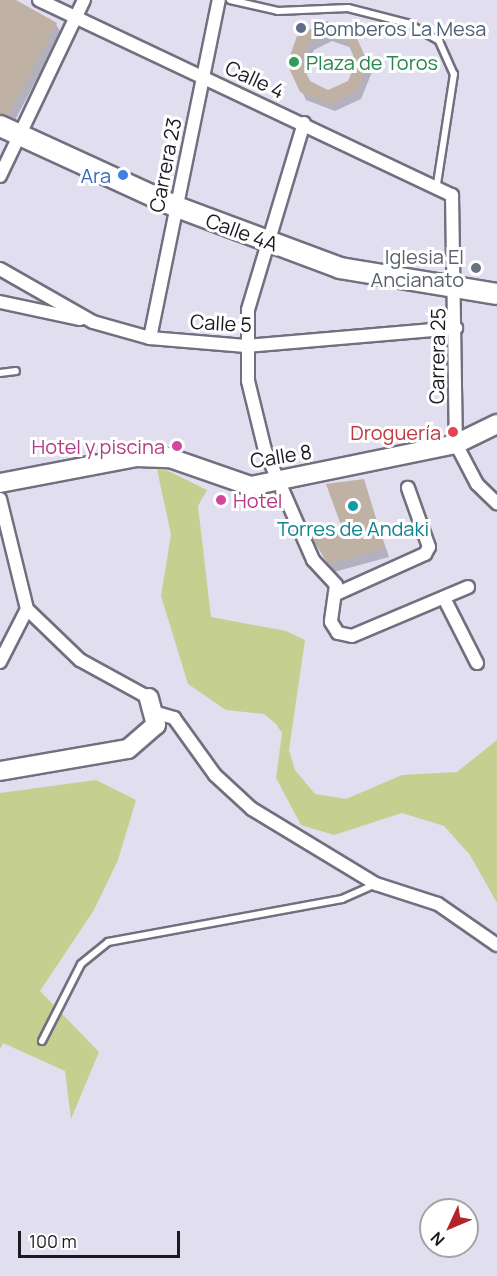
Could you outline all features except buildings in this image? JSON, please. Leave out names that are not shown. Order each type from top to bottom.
[{"type":"main road","name":"Calle 4A","points":[[0,126],[177,207],[365,276],[497,294]]},
{"type":"main road","name":"Calle 8","points":[[0,483],[136,457],[170,458],[240,484],[280,482],[456,444],[497,424]]},
{"type":"main road","points":[[0,771],[128,749],[145,739],[153,705]]},
{"type":"street","name":"Calle 4","points":[[39,0],[436,184],[452,195]]},
{"type":"street","points":[[0,176],[84,0]]},
{"type":"street","name":"Carrera 23","points":[[150,338],[219,0]]},
{"type":"street","points":[[304,123],[251,292],[246,346],[254,416],[318,568],[328,573],[336,594],[331,622],[338,633],[352,636],[468,587]]},
{"type":"street","name":"Carrera 25","points":[[452,195],[458,289],[456,444],[477,484],[497,503]]},
{"type":"street","name":"Calle 5","points":[[0,269],[93,322],[150,338],[246,346],[456,328]]},
{"type":"street","points":[[0,302],[93,322]]},
{"type":"street","points":[[336,594],[425,554],[429,547],[408,488]]},
{"type":"street","points":[[0,499],[27,609],[80,660],[174,718],[215,775],[252,809],[376,884],[438,904],[497,945]]},
{"type":"street","points":[[444,598],[477,663]]},
{"type":"street","points":[[0,662],[27,609]]},
{"type":"lane","points":[[230,0],[278,10],[348,8],[407,23],[439,41],[454,74],[436,184]]},
{"type":"lane","points":[[0,373],[16,371]]},
{"type":"lane","points":[[42,1041],[81,964],[108,942],[342,899],[376,884]]},
{"type":"green space","points":[[156,465],[207,490],[198,506],[211,617],[286,631],[305,640],[289,750],[295,770],[315,794],[346,799],[402,775],[457,772],[497,740],[497,903],[470,855],[444,826],[402,813],[334,835],[301,825],[276,778],[282,733],[276,724],[264,714],[226,710],[188,684],[161,596],[171,534]]},
{"type":"green space","points":[[96,780],[136,800],[118,860],[94,910],[40,991],[99,1052],[71,1119],[65,1071],[3,1043],[0,1049],[0,793]]},
{"type":"place","name":"Bomberos La Mesa","points":[[301,28]]},
{"type":"place","name":"Plaza de Toros","points":[[294,62]]},
{"type":"place","name":"Ara","points":[[123,175]]},
{"type":"place","name":"Iglesia El Ancianato","points":[[476,268]]},
{"type":"place","name":"Droguería","points":[[453,432]]},
{"type":"place","name":"Hotel y piscina","points":[[177,446]]},
{"type":"place","name":"Hotel","points":[[221,500]]},
{"type":"place","name":"Torres de Andaki","points":[[353,506]]}]
